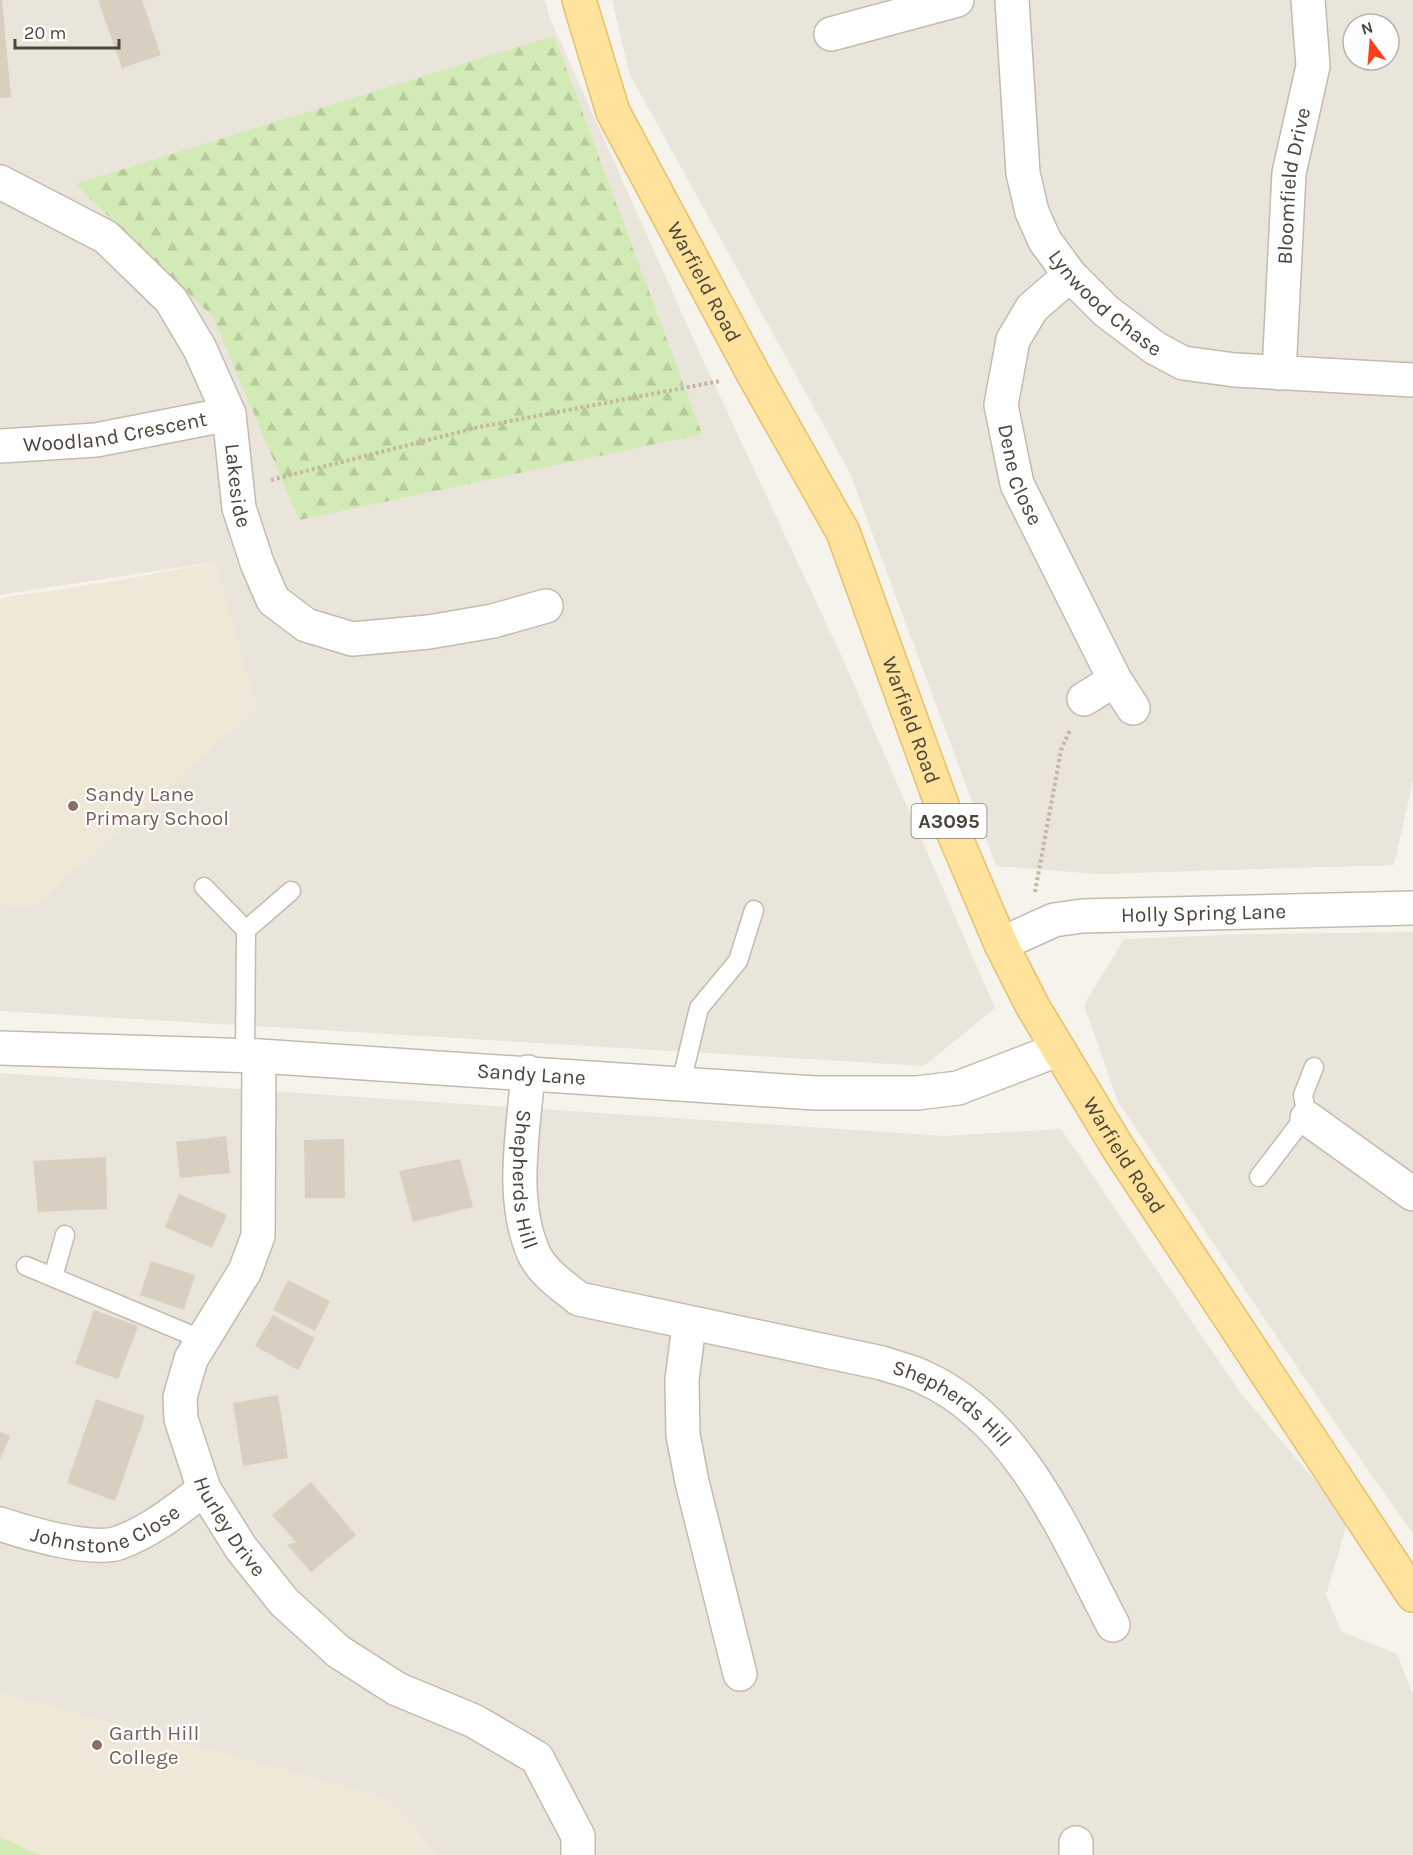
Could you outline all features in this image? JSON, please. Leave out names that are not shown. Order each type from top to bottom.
[{"type":"main road","name":"Warfield Road","points":[[579,0],[613,112],[754,375],[843,532],[943,808],[1001,944],[1057,1050],[1118,1148],[1413,1595]]},
{"type":"street","points":[[831,34],[957,0]]},
{"type":"street","name":"Lynwood Chase","points":[[1012,0],[1023,173],[1032,212],[1045,241],[1070,275],[1106,311],[1155,348],[1184,363],[1279,373],[1413,380]]},
{"type":"street","name":"Bloomfield Drive","points":[[1279,373],[1289,173],[1313,66],[1308,0]]},
{"type":"street","name":"Lakeside","points":[[0,182],[106,237],[171,300],[200,350],[229,414],[239,508],[273,600],[306,626],[352,639],[461,626],[546,606]]},
{"type":"street","name":"Dene Close","points":[[1070,275],[1032,308],[1013,340],[1001,405],[1017,484],[1115,680],[1133,708]]},
{"type":"street","name":"Woodland Crescent","points":[[0,446],[96,440],[229,414]]},
{"type":"street","points":[[1084,699],[1115,680]]},
{"type":"street","name":"Holly Spring Lane","points":[[1001,944],[1054,920],[1082,916],[1413,908]]},
{"type":"street","name":"Sandy Lane","points":[[0,1048],[252,1056],[528,1072],[815,1093],[917,1093],[958,1088],[1057,1050]]},
{"type":"street","name":"Hurley Drive","points":[[252,1056],[258,1236],[245,1271],[191,1359],[179,1408],[204,1490],[241,1548],[285,1602],[339,1652],[397,1689],[474,1721],[537,1758],[578,1836],[578,1855]]},
{"type":"street","name":"Shepherds Hill","points":[[528,1072],[520,1182],[525,1222],[535,1255],[552,1278],[579,1299],[689,1325],[882,1363],[926,1378],[954,1395],[986,1421],[1023,1461],[1055,1514],[1113,1625]]},
{"type":"street","points":[[1307,1118],[1413,1194]]},
{"type":"street","points":[[689,1325],[682,1380],[683,1435],[692,1482],[740,1674]]},
{"type":"street","name":"Johnstone Close","points":[[0,1524],[64,1540],[102,1545],[116,1544],[147,1530],[204,1490]]},
{"type":"lane","points":[[204,887],[246,930],[252,1056]]},
{"type":"lane","points":[[246,930],[291,891]]},
{"type":"lane","points":[[681,1083],[699,1008],[738,961],[754,910]]},
{"type":"lane","points":[[1259,1177],[1300,1123],[1307,1118],[1303,1095],[1314,1067]]},
{"type":"lane","points":[[53,1276],[65,1235]]},
{"type":"lane","points":[[26,1266],[203,1340]]},
{"type":"path","points":[[236,489],[479,427],[754,375]]},
{"type":"path","points":[[1033,901],[1061,750],[1084,699]]},
{"type":"shaded area","points":[[0,0],[545,0],[549,16],[701,356],[842,657],[995,1008],[924,1066],[0,1011],[0,905],[35,906],[215,562],[0,595]]},
{"type":"shaded area","points":[[612,0],[1413,0],[1413,780],[1394,865],[1097,874],[996,866],[850,473],[630,75]]},
{"type":"shaded area","name":"Sandy Lane Primary School","points":[[215,562],[257,708],[35,906],[0,905],[0,598],[121,580]]},
{"type":"shaded area","points":[[1413,932],[1413,1534],[1335,1423],[1118,1102],[1084,1005],[1124,939],[1255,934]]},
{"type":"shaded area","points":[[0,1073],[945,1136],[1061,1129],[1239,1391],[1348,1520],[1326,1595],[1341,1631],[1397,1654],[1413,1695],[1413,1855],[438,1855],[386,1798],[0,1693]]},
{"type":"shaded area","name":"Garth Hill College","points":[[0,1693],[386,1798],[438,1855],[0,1855]]},
{"type":"green space","points":[[554,36],[702,434],[299,520],[213,317],[75,184]]},
{"type":"green space","points":[[0,1837],[40,1855],[0,1855]]},
{"type":"building","points":[[0,0],[2,0],[11,97],[0,98]]},
{"type":"building","points":[[98,0],[142,0],[161,55],[122,68]]},
{"type":"building","points":[[226,1136],[230,1173],[180,1178],[176,1142]]},
{"type":"building","points":[[344,1139],[345,1198],[305,1198],[304,1140]]},
{"type":"building","points":[[106,1157],[107,1209],[38,1212],[33,1161]]},
{"type":"building","points":[[460,1159],[473,1207],[413,1222],[399,1171]]},
{"type":"building","points":[[179,1194],[227,1215],[212,1248],[165,1227]]},
{"type":"building","points":[[151,1261],[195,1275],[184,1310],[140,1295]]},
{"type":"building","points":[[288,1280],[330,1301],[315,1331],[273,1310]]},
{"type":"building","points":[[94,1310],[138,1326],[118,1379],[75,1364]]},
{"type":"building","points":[[273,1315],[315,1338],[298,1370],[255,1346]]},
{"type":"building","points":[[278,1395],[288,1458],[243,1466],[233,1403]]},
{"type":"building","points":[[96,1399],[145,1416],[115,1501],[67,1483]]},
{"type":"building","points":[[0,1432],[10,1436],[0,1460]]},
{"type":"building","points":[[311,1482],[356,1535],[311,1572],[287,1545],[296,1542],[272,1515]]},
{"type":"place","name":"Sandy Lane Primary School","points":[[73,806]]},
{"type":"place","name":"Garth Hill College","points":[[97,1745]]}]
